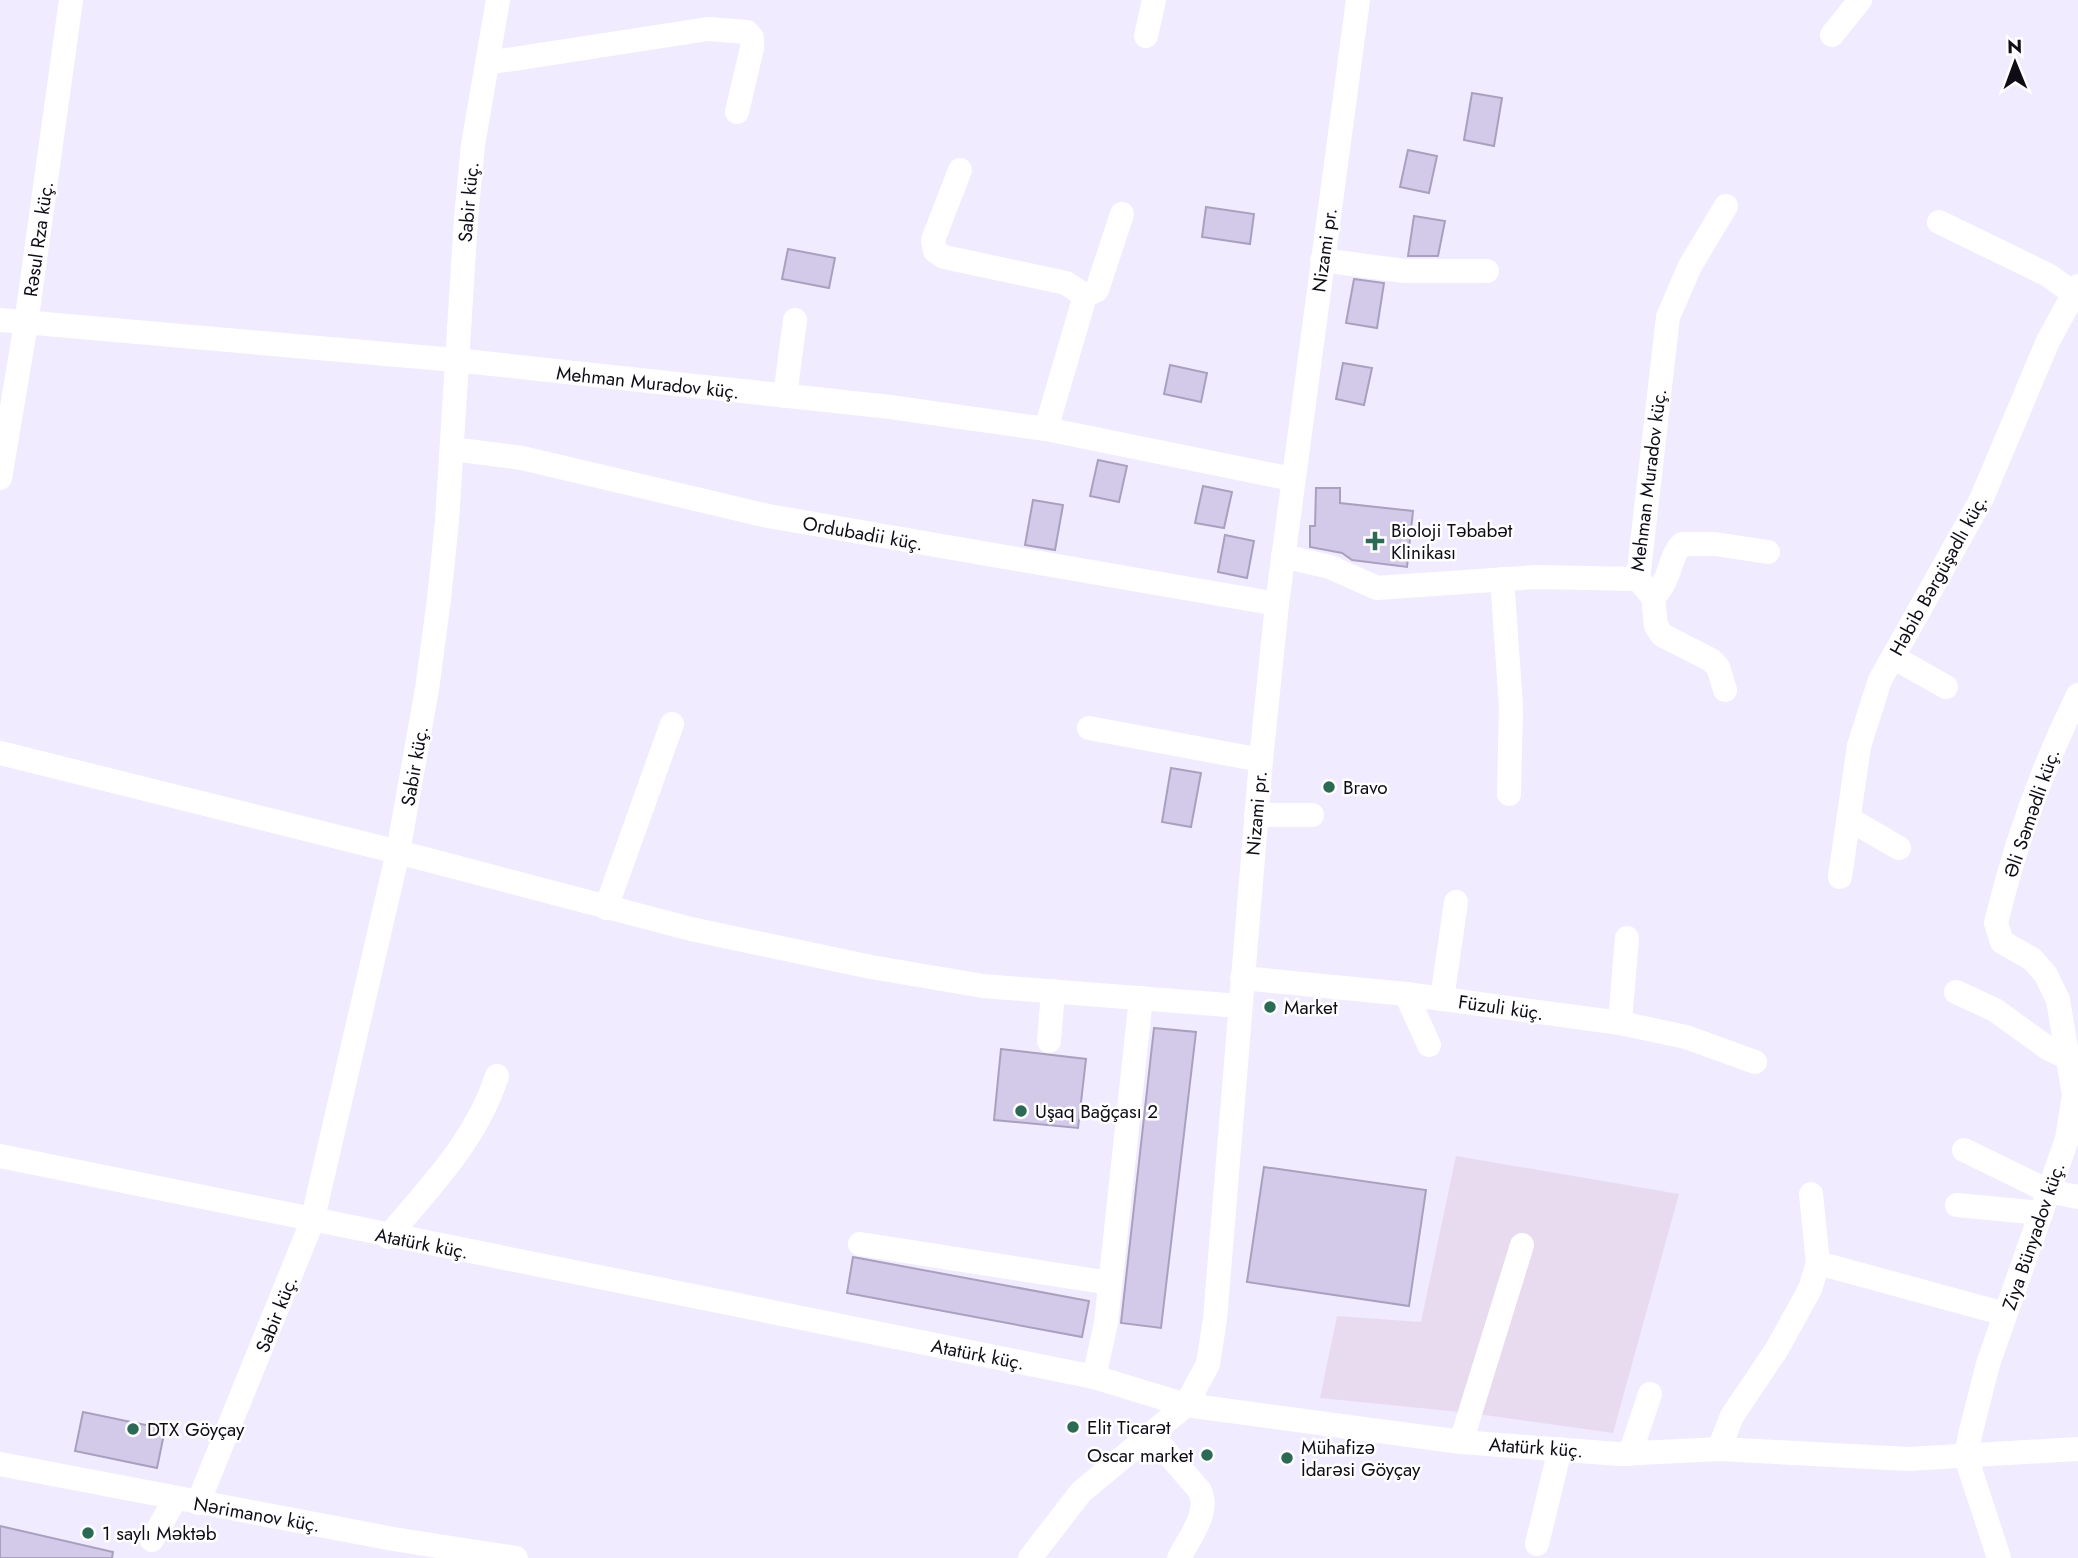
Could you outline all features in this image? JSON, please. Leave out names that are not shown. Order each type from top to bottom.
[{"type":"street","name":"Rəsul Rza küç.","points":[[0,478],[26,324],[71,0]]},
{"type":"street","name":"Sabir küç.","points":[[152,1540],[186,1501],[312,1222],[398,852],[427,689],[447,521],[455,360],[473,145],[498,0]]},
{"type":"street","points":[[1146,36],[1154,0]]},
{"type":"street","name":"Nizami pr.","points":[[1030,1558],[1081,1492],[1186,1405],[1208,1364],[1215,1319],[1256,815],[1277,604],[1358,0]]},
{"type":"street","points":[[1832,35],[1860,0]]},
{"type":"street","points":[[487,62],[708,29],[747,32],[752,38],[752,48],[737,112]]},
{"type":"street","points":[[960,170],[933,240],[935,251],[944,257],[1066,283],[1085,296]]},
{"type":"street","name":"Mehman Muradov küç.","points":[[1283,556],[1330,567],[1377,589],[1574,576],[1646,588],[1668,317],[1690,266],[1726,205]]},
{"type":"street","points":[[1046,429],[1085,296],[1097,290],[1104,277],[1122,214]]},
{"type":"street","points":[[1939,222],[2076,289]]},
{"type":"street","points":[[1322,261],[1404,271],[1487,271]]},
{"type":"street","name":"Həbib Bərgüşadlı küç.","points":[[1840,877],[1859,746],[1880,680],[1980,500],[2048,341],[2076,289]]},
{"type":"street","name":"Mehman Muradov küç.","points":[[0,320],[455,360],[890,407],[1046,429],[1292,479]]},
{"type":"street","points":[[785,396],[794,320]]},
{"type":"street","name":"Ordubadii küç.","points":[[452,449],[522,458],[768,516],[1277,604]]},
{"type":"street","points":[[1725,690],[1718,667],[1711,660],[1662,635],[1656,625],[1646,588],[1663,587],[1671,573],[1675,551],[1682,544],[1715,544],[1768,551]]},
{"type":"street","points":[[1502,579],[1511,706],[1509,794]]},
{"type":"street","points":[[1893,657],[1946,687]]},
{"type":"street","name":"Əli Səmədli küç.","points":[[1997,934],[1996,923],[2002,898],[2035,793],[2052,747],[2078,695]]},
{"type":"street","points":[[606,908],[672,724]]},
{"type":"street","points":[[1089,728],[1261,760]]},
{"type":"street","points":[[0,753],[398,852],[691,929],[908,974],[982,986],[1240,1006]]},
{"type":"street","points":[[1256,815],[1312,815]]},
{"type":"street","points":[[1849,819],[1899,848]]},
{"type":"street","points":[[1443,999],[1456,902]]},
{"type":"street","name":"Ziya Bünyadov küç.","points":[[1966,1457],[1988,1364],[2073,1114],[2069,1058],[2058,1000],[2046,975],[2032,959],[2003,942],[1997,934]]},
{"type":"street","points":[[1620,1023],[1627,938]]},
{"type":"street","name":"Füzuli küç.","points":[[1242,978],[1406,994],[1620,1023],[1686,1037],[1755,1062]]},
{"type":"street","points":[[1049,1041],[1053,991]]},
{"type":"street","points":[[1956,992],[1995,1010],[2049,1049],[2069,1058]]},
{"type":"street","points":[[1406,994],[1429,1045]]},
{"type":"street","points":[[1094,1377],[1106,1323],[1141,998]]},
{"type":"street","points":[[388,1237],[469,1139],[486,1109],[497,1076]]},
{"type":"street","points":[[1964,1150],[2044,1202]]},
{"type":"street","name":"Atatürk küç.","points":[[0,1156],[312,1222],[1094,1377],[1186,1405],[1461,1441],[1630,1454],[1718,1449],[1908,1459],[2078,1449]]},
{"type":"street","points":[[1718,1449],[1732,1416],[1777,1349],[1810,1289],[1818,1263],[1811,1194]]},
{"type":"street","points":[[1957,1205],[2044,1202],[2078,1197]]},
{"type":"street","points":[[860,1244],[1110,1283]]},
{"type":"street","points":[[1461,1441],[1522,1245]]},
{"type":"street","points":[[1818,1263],[2005,1314]]},
{"type":"street","points":[[1630,1454],[1650,1394]]},
{"type":"street","points":[[1152,1435],[1200,1491],[1204,1501],[1202,1515],[1179,1558]]},
{"type":"street","points":[[1537,1544],[1560,1449]]},
{"type":"street","points":[[1966,1457],[1999,1558]]},
{"type":"street","name":"Nərimanov küç.","points":[[0,1464],[186,1501],[385,1548],[516,1558]]},
{"type":"shaded area","points":[[1456,1156],[1679,1194],[1613,1433],[1470,1413],[1320,1398],[1337,1316],[1421,1322]]},
{"type":"building","points":[[1472,93],[1502,98],[1494,146],[1464,140]]},
{"type":"building","points":[[1408,150],[1437,156],[1429,193],[1400,187]]},
{"type":"building","points":[[1206,207],[1254,214],[1250,244],[1202,237]]},
{"type":"building","points":[[1414,216],[1445,221],[1438,256],[1408,256]]},
{"type":"building","points":[[788,249],[835,258],[829,288],[782,279]]},
{"type":"building","points":[[1354,279],[1384,283],[1377,328],[1346,323]]},
{"type":"building","points":[[1343,363],[1372,368],[1364,405],[1336,399]]},
{"type":"building","points":[[1170,365],[1207,373],[1201,402],[1164,394]]},
{"type":"building","points":[[1098,460],[1127,466],[1119,502],[1090,496]]},
{"type":"building","points":[[1203,486],[1232,492],[1224,528],[1195,523]]},
{"type":"building","points":[[1316,488],[1340,488],[1340,503],[1413,511],[1407,567],[1352,560],[1342,553],[1310,547],[1310,526],[1315,526]]},
{"type":"building","points":[[1033,500],[1063,505],[1055,550],[1025,545]]},
{"type":"building","points":[[1225,535],[1254,541],[1247,578],[1218,572]]},
{"type":"building","points":[[1171,768],[1201,773],[1191,827],[1162,822]]},
{"type":"building","points":[[1154,1028],[1196,1032],[1161,1328],[1121,1323]]},
{"type":"building","points":[[1001,1049],[1086,1059],[1078,1128],[994,1120]]},
{"type":"building","points":[[1264,1167],[1426,1190],[1409,1306],[1247,1282]]},
{"type":"building","points":[[853,1257],[1089,1301],[1082,1337],[847,1293]]},
{"type":"building","points":[[83,1412],[165,1429],[157,1468],[75,1451]]},
{"type":"building","points":[[0,1526],[113,1552],[112,1558],[0,1558]]},
{"type":"place","name":"Bioloji Təbabət Klinikası","points":[[1375,541]]},
{"type":"place","name":"Bravo","points":[[1329,787]]},
{"type":"place","name":"Market","points":[[1270,1007]]},
{"type":"place","name":"Uşaq Bağçası 2","points":[[1021,1111]]},
{"type":"place","name":"Elit Ticarət","points":[[1073,1427]]},
{"type":"place","name":"DTX Göyçay","points":[[133,1429]]},
{"type":"place","name":"Oscar market","points":[[1207,1455]]},
{"type":"place","name":"Mühafizə İdarəsi Göyçay","points":[[1287,1458]]},
{"type":"place","name":"1 saylı Məktəb","points":[[88,1533]]}]
